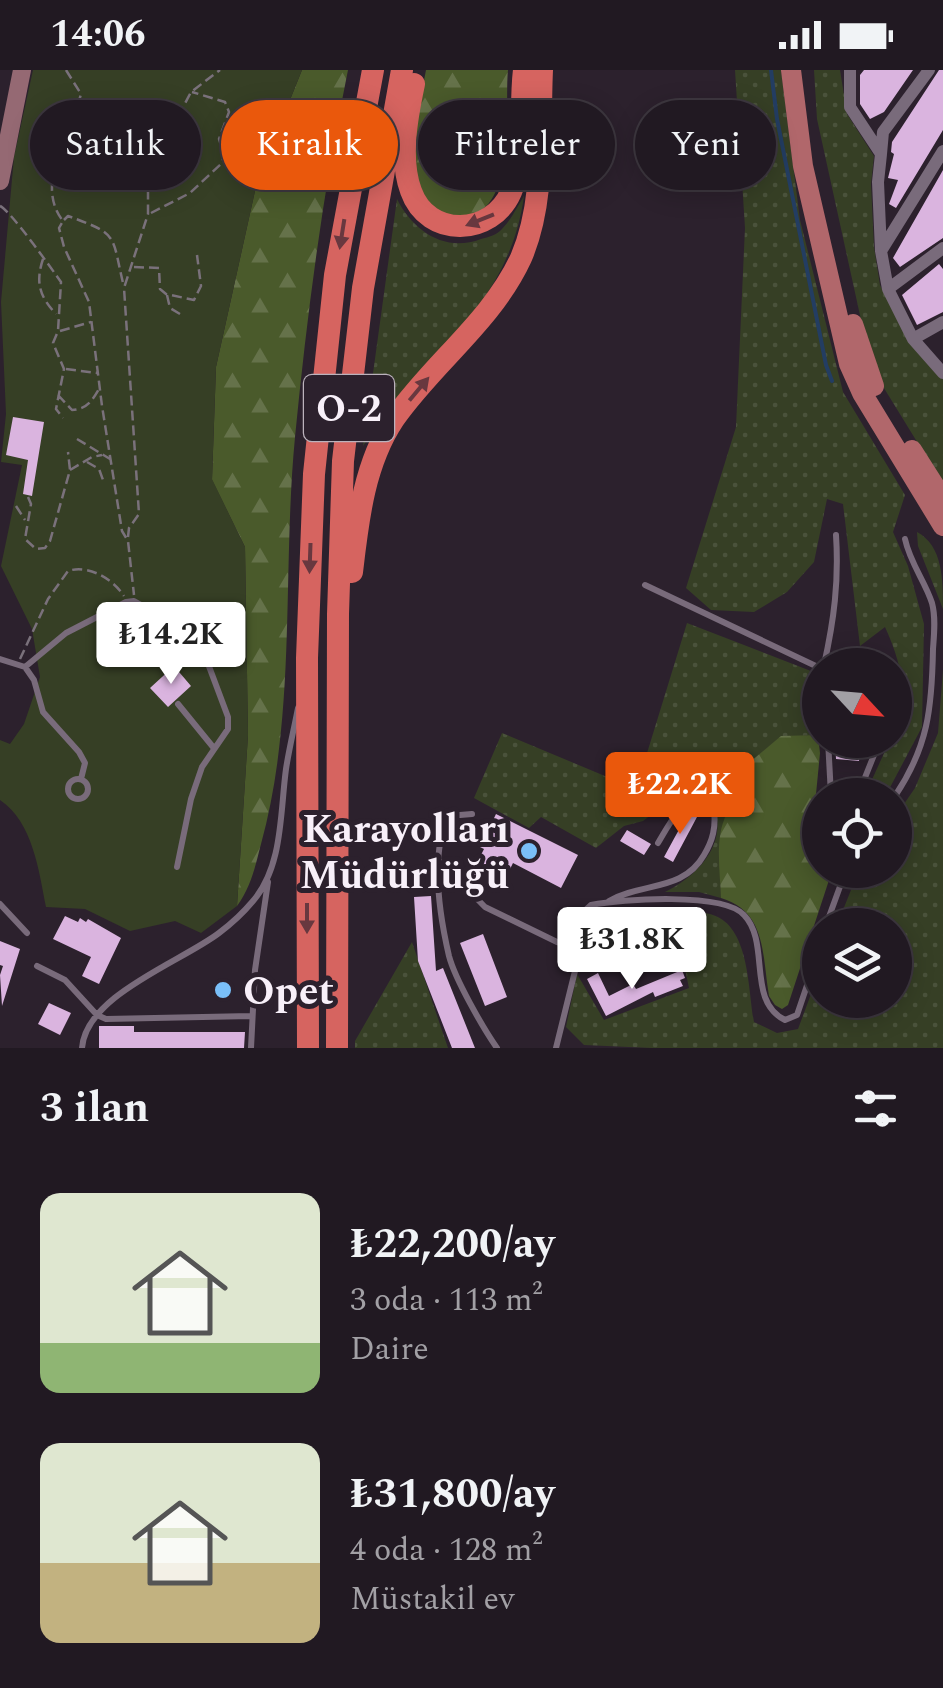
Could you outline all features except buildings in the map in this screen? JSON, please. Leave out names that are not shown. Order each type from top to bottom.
[{"type":"highway","name":"O-2","points":[[308,1048],[307,658],[314,474],[348,191],[373,70]]},
{"type":"highway","name":"O-2","points":[[337,1048],[338,614],[343,461],[363,288],[402,70]]},
{"type":"highway","points":[[417,70],[406,152],[410,188],[415,201],[434,219],[464,227],[486,222],[500,211],[510,195],[517,175],[524,70]]},
{"type":"highway","points":[[338,749],[349,689],[351,575],[371,468],[393,422],[487,312],[521,256],[535,207],[542,70]]},
{"type":"main road","points":[[790,70],[803,166],[849,364],[862,393],[933,496]]},
{"type":"main road","points":[[804,70],[818,169],[865,367],[933,496],[943,526]]},
{"type":"street","points":[[0,181],[22,70]]},
{"type":"street","points":[[850,70],[850,107],[881,154]]},
{"type":"street","points":[[929,70],[884,132],[878,182],[881,251],[888,289],[914,339],[943,373]]},
{"type":"street","points":[[881,251],[943,151]]},
{"type":"street","points":[[888,289],[943,248]]},
{"type":"street","points":[[914,339],[943,322]]},
{"type":"lane","points":[[827,648],[836,611],[836,535]]},
{"type":"lane","points":[[905,540],[908,556],[934,614],[926,737],[907,778]]},
{"type":"lane","points":[[644,585],[802,657]]},
{"type":"lane","points":[[21,666],[66,632],[130,601],[191,633],[207,662],[228,717],[228,729],[213,747],[191,799],[178,867]]},
{"type":"lane","points":[[251,1048],[251,1016],[268,880],[307,658]]},
{"type":"lane","points":[[0,659],[21,666],[34,680],[42,712],[86,763],[81,779]]},
{"type":"lane","points":[[178,704],[213,747]]},
{"type":"lane","points":[[608,902],[626,891],[680,881],[689,875],[710,842],[714,810],[700,800],[692,802],[682,808],[658,843]]},
{"type":"lane","points":[[472,814],[448,816],[437,858],[450,959],[497,1048]]},
{"type":"lane","points":[[437,858],[485,906],[574,948],[634,962],[671,958]]},
{"type":"lane","points":[[82,1048],[85,1032],[97,1014],[124,992],[218,934],[252,902],[268,880]]},
{"type":"lane","points":[[556,1048],[576,967],[577,918],[591,905],[700,900],[730,905],[742,912],[752,926],[764,998],[775,1015],[785,1020],[797,1015],[802,1000]]},
{"type":"lane","points":[[0,904],[27,933]]},
{"type":"lane","points":[[37,966],[65,980],[106,1019],[251,1016]]},
{"type":"path","points":[[63,220],[52,207],[50,180],[81,94],[66,70]]},
{"type":"path","points":[[124,288],[148,214],[148,187],[191,92],[220,70]]},
{"type":"path","points":[[148,214],[190,193],[221,164],[224,155],[219,140],[228,112],[225,102],[191,92]]},
{"type":"path","points":[[0,206],[9,210],[24,236],[61,282],[58,331],[52,343],[64,370],[56,409],[63,418]]},
{"type":"path","points":[[128,541],[122,531],[110,459],[90,302],[59,228],[68,216],[102,227],[110,234],[124,288],[139,514],[129,528],[130,601]]},
{"type":"path","points":[[131,267],[159,268],[160,289],[194,300],[201,286],[197,255]]},
{"type":"path","points":[[44,258],[38,276],[42,299],[58,316]]},
{"type":"path","points":[[166,294],[170,308],[180,314]]},
{"type":"path","points":[[58,331],[92,322]]},
{"type":"path","points":[[64,370],[98,373]]},
{"type":"path","points":[[58,395],[72,410],[81,409],[92,402],[100,388]]},
{"type":"path","points":[[77,439],[110,459]]},
{"type":"path","points":[[28,497],[31,504],[25,539],[30,546],[45,548],[70,470],[68,452]]},
{"type":"path","points":[[70,470],[104,455]]},
{"type":"path","points":[[86,462],[98,469],[103,480]]},
{"type":"path","points":[[16,506],[26,521]]},
{"type":"path","points":[[21,666],[48,599],[68,571],[86,569],[122,590],[130,601]]},
{"type":"green space","points":[[33,70],[302,70],[290,100],[221,100],[221,190],[255,190],[216,367],[212,479],[245,547],[248,735],[237,906],[201,933],[175,921],[130,931],[85,909],[46,907],[27,834],[11,809],[0,800],[0,740],[10,744],[24,724],[40,677],[32,629],[1,566],[22,465],[1,462],[6,414],[1,302],[14,157]]},
{"type":"green space","points":[[302,70],[348,70],[342,100],[290,100]]},
{"type":"green space","points":[[426,70],[508,70],[508,100],[420,100]]},
{"type":"green space","points":[[735,70],[781,70],[800,220],[843,392],[905,495],[893,532],[908,566],[924,624],[922,727],[912,746],[912,648],[893,648],[885,627],[860,646],[843,504],[827,499],[814,562],[787,592],[754,612],[711,610],[686,588],[736,427],[745,228],[743,190],[776,190],[776,100],[737,100]]},
{"type":"green space","points":[[814,70],[840,70],[847,114],[874,156],[871,184],[880,285],[910,343],[943,379],[943,484],[879,380],[865,338],[817,119]]},
{"type":"green space","points":[[418,113],[418,179],[414,158]]},
{"type":"green space","points":[[255,190],[327,190],[295,437],[280,744],[257,861],[237,906],[248,735],[245,547],[212,480],[216,367]]},
{"type":"green space","points":[[421,190],[496,190],[490,202],[476,214],[455,217],[432,210]]},
{"type":"green space","points":[[524,196],[501,270],[482,301],[363,446],[397,199],[412,221],[432,236],[468,243],[498,233]]},
{"type":"green space","points":[[917,532],[937,555],[943,609],[918,546]]},
{"type":"green space","points":[[687,623],[802,668],[802,736],[781,737],[750,762],[745,803],[720,835],[721,898],[699,892],[665,892],[693,873],[712,848],[717,820],[703,789],[687,788],[643,821],[624,826],[596,848],[541,817],[529,828],[474,798],[502,733],[636,789]]},
{"type":"green space","points":[[943,670],[943,1048],[584,1045],[566,1027],[577,974],[604,1020],[689,988],[673,913],[713,915],[734,932],[745,961],[754,1022],[777,1033],[798,1029],[802,1018],[912,1018],[912,908],[844,908],[852,888],[912,888],[912,792],[938,733]]},
{"type":"green space","points":[[802,735],[802,758],[820,758],[818,778],[802,778],[802,888],[826,888],[820,908],[802,908],[802,962],[788,1005],[782,1009],[769,996],[755,924],[747,913],[721,898],[719,860],[723,822],[736,801],[745,803],[750,762],[781,736]]},
{"type":"green space","points":[[882,758],[906,758],[895,778],[873,778]]},
{"type":"green space","points":[[412,942],[448,1048],[355,1048],[355,1041]]},
{"type":"waterway","points":[[771,70],[777,119],[832,381]]},
{"type":"place","name":"Karayolları Müdürlüğü","points":[[529,851]]},
{"type":"place","name":"Opet","points":[[223,990]]}]
